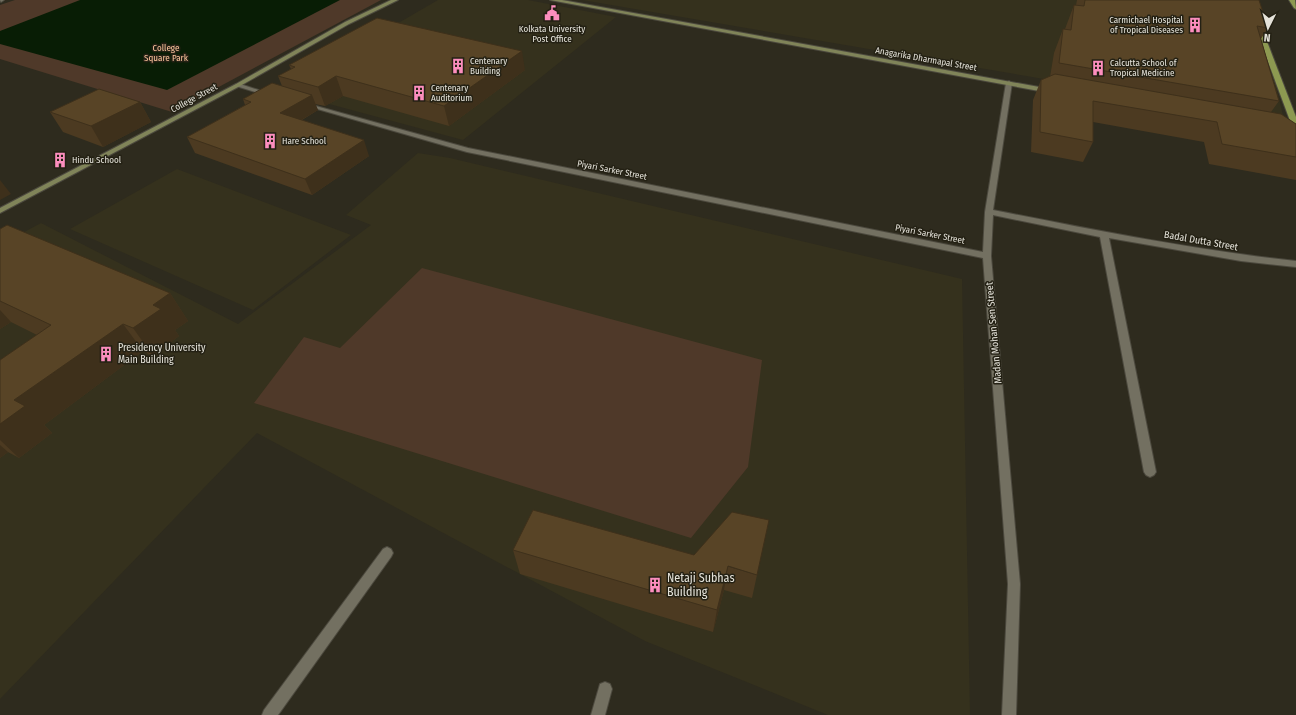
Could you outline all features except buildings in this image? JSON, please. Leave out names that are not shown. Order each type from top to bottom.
[{"type":"main road","name":"College Street","points":[[0,211],[238,85],[347,23],[395,0]]},
{"type":"main road","name":"Anagarika Dharmapal Street","points":[[553,0],[1056,92]]},
{"type":"main road","points":[[1248,0],[1296,126]]},
{"type":"main road","points":[[1292,0],[1296,7]]},
{"type":"street","name":"Madan Mohan Sen Street","points":[[1009,83],[989,212],[987,256],[1014,584],[1009,715]]},
{"type":"street","points":[[238,85],[276,96]]},
{"type":"street","name":"Piyari Sarker Street","points":[[298,102],[467,150],[987,256]]},
{"type":"street","name":"Badal Dutta Street","points":[[989,212],[1104,235],[1241,258],[1296,264]]},
{"type":"street","points":[[1104,235],[1150,472]]},
{"type":"street","points":[[269,715],[387,553]]},
{"type":"street","points":[[598,715],[605,689]]},
{"type":"shaded area","name":"College Square Park","points":[[80,0],[340,0],[167,90],[0,44],[0,31]]},
{"type":"shaded area","points":[[438,0],[528,0],[616,17],[463,140],[281,91]]},
{"type":"shaded area","points":[[582,0],[1246,0],[1269,55],[1284,120]]},
{"type":"shaded area","points":[[418,153],[450,158],[962,279],[970,715],[828,715],[645,641],[257,433],[0,699],[0,245],[41,223],[238,324],[371,225],[346,215]]},
{"type":"shaded area","points":[[177,169],[351,235],[253,310],[70,229]]},
{"type":"green space","name":"College Square Park","points":[[15,0],[381,0],[172,112],[0,59],[0,5]]},
{"type":"green space","points":[[422,268],[762,360],[748,467],[691,538],[254,403],[304,337],[340,348]]},
{"type":"place","name":"Kolkata University Post Office","points":[[552,13]]},
{"type":"place","name":"Carmichael Hospital of Tropical Diseases","points":[[1195,25]]},
{"type":"place","name":"Centenary Building","points":[[458,66]]},
{"type":"place","name":"Calcutta School of Tropical Medicine","points":[[1098,68]]},
{"type":"place","name":"Centenary Auditorium","points":[[419,93]]},
{"type":"place","name":"Hare School","points":[[270,141]]},
{"type":"place","name":"Hindu School","points":[[60,160]]},
{"type":"place","name":"Presidency University Main Building","points":[[106,354]]},
{"type":"place","name":"Netaji Subhas Building","points":[[655,585]]}]
